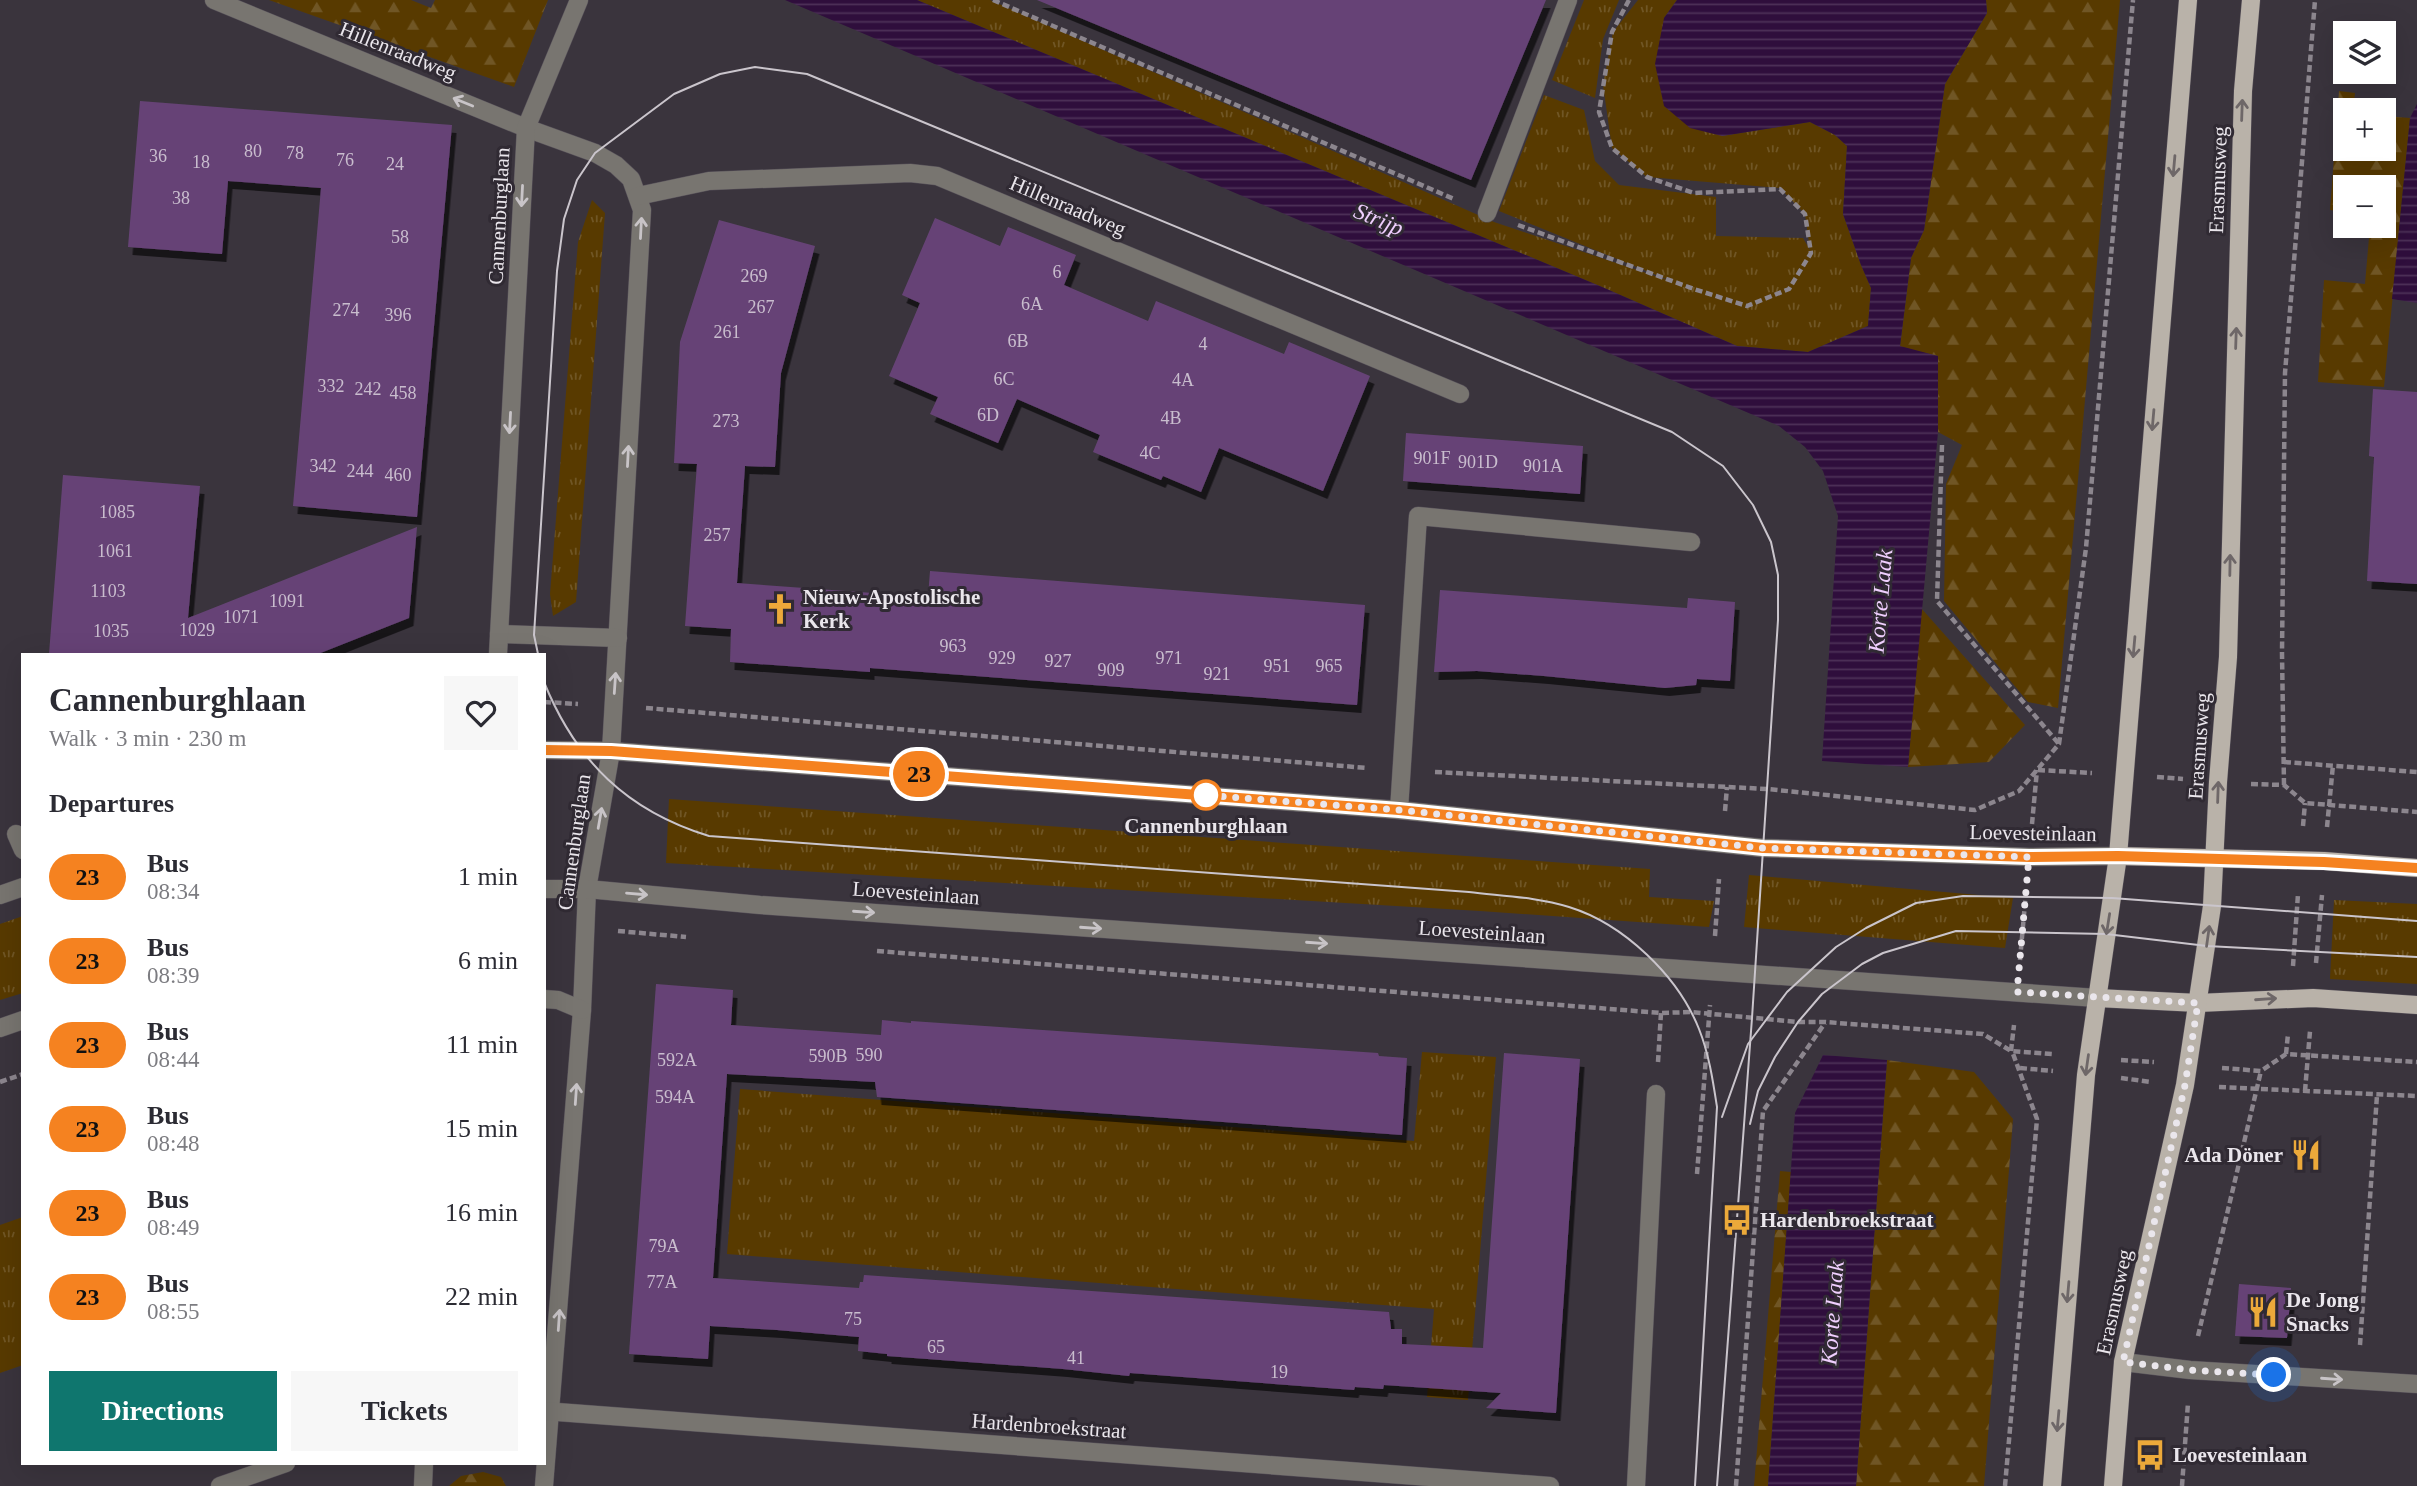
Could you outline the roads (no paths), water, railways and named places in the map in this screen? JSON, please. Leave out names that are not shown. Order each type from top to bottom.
[{"type":"main road","name":"Erasmusweg","points":[[2052,1486],[2086,1074],[2118,856],[2188,0]]},
{"type":"main road","name":"Erasmusweg","points":[[2113,1486],[2123,1362],[2185,1085],[2212,906],[2228,657],[2243,91],[2251,0]]},
{"type":"main road","name":"Loevesteinlaan","points":[[2118,856],[2301,861],[2417,868]]},
{"type":"main road","name":"Loevesteinlaan","points":[[2097,998],[2198,1003],[2313,998],[2417,1005]]},
{"type":"street","name":"Hillenraadweg","points":[[214,0],[526,128]]},
{"type":"street","points":[[526,128],[579,0]]},
{"type":"street","points":[[1487,213],[1568,0]]},
{"type":"street","name":"Cannenburglaan","points":[[498,653],[526,128],[595,153],[616,164],[631,179],[642,211],[611,751],[587,889],[582,1010],[546,1448]]},
{"type":"street","name":"Hillenraadweg","points":[[638,195],[709,181],[910,173],[937,176],[1460,394]]},
{"type":"street","points":[[1399,810],[1418,516],[1691,542]]},
{"type":"street","points":[[499,634],[618,638]]},
{"type":"street","name":"Loevesteinlaan","points":[[546,750],[611,751],[1399,810],[1763,848],[2029,857],[2118,856]]},
{"type":"street","points":[[0,895],[21,888]]},
{"type":"street","name":"Loevesteinlaan","points":[[546,889],[587,889],[774,906],[1754,972],[2097,998]]},
{"type":"street","points":[[546,999],[558,1000],[582,1010]]},
{"type":"street","points":[[0,1028],[21,1021]]},
{"type":"street","points":[[1636,1486],[1656,1094]]},
{"type":"street","points":[[2123,1362],[2190,1370],[2417,1384]]},
{"type":"street","name":"Hardenbroekstraat","points":[[548,1411],[1550,1486]]},
{"type":"street","points":[[220,1486],[280,1465]]},
{"type":"street","points":[[423,1486],[424,1465]]},
{"type":"street","name":"Cannenburglaan","points":[[544,1486],[545,1465]]},
{"type":"water","points":[[785,0],[917,0],[1737,346],[1808,352],[1868,326],[1871,288],[1843,214],[1847,146],[1835,135],[1810,122],[1722,136],[1690,128],[1664,106],[1655,64],[1664,18],[1677,0],[1986,0],[1987,13],[1945,84],[1924,230],[1911,258],[1900,346],[1938,356],[1938,432],[1908,767],[1822,761],[1838,516],[1823,471],[1805,447],[1779,426]]},
{"type":"water","points":[[2417,104],[2417,303],[2392,299],[2410,118]]},
{"type":"water","name":"Korte Laak","points":[[1823,1055],[1887,1060],[1856,1486],[1768,1486],[1795,1113]]},
{"type":"tram line","points":[[538,653],[534,635],[557,271],[564,219],[577,180],[595,153],[674,94],[720,74],[755,67],[807,74],[1672,432],[1723,466],[1753,505],[1771,542],[1778,575],[1778,620],[1717,1486]]},
{"type":"tram line","points":[[546,686],[572,736],[608,779],[653,812],[709,836],[1519,897],[1569,907],[1590,915],[1629,939],[1663,972],[1690,1009],[1705,1048],[1717,1107],[1695,1486]]},
{"type":"tram line","points":[[1722,1117],[1748,1044],[1787,992],[1836,947],[1866,928],[1916,903],[1963,896],[2112,898],[2417,921]]},
{"type":"tram line","points":[[1750,1124],[1758,1091],[1775,1057],[1798,1022],[1822,994],[1862,964],[1883,953],[1956,931],[2106,934],[2207,946],[2417,957]]},
{"type":"place","name":"Nieuw-Apostolische Kerk","points":[[780,609]]},
{"type":"place","name":"Cannenburghlaan","points":[[1206,795]]},
{"type":"place","name":"Ada Döner","points":[[2306,1155]]},
{"type":"place","name":"Hardenbroekstraat","points":[[1737,1220]]},
{"type":"place","name":"De Jong Snacks","points":[[2263,1312]]},
{"type":"place","name":"Loevesteinlaan","points":[[2150,1455]]},
{"type":"water label","name":"Strijp","points":[[1379,219]]}]
